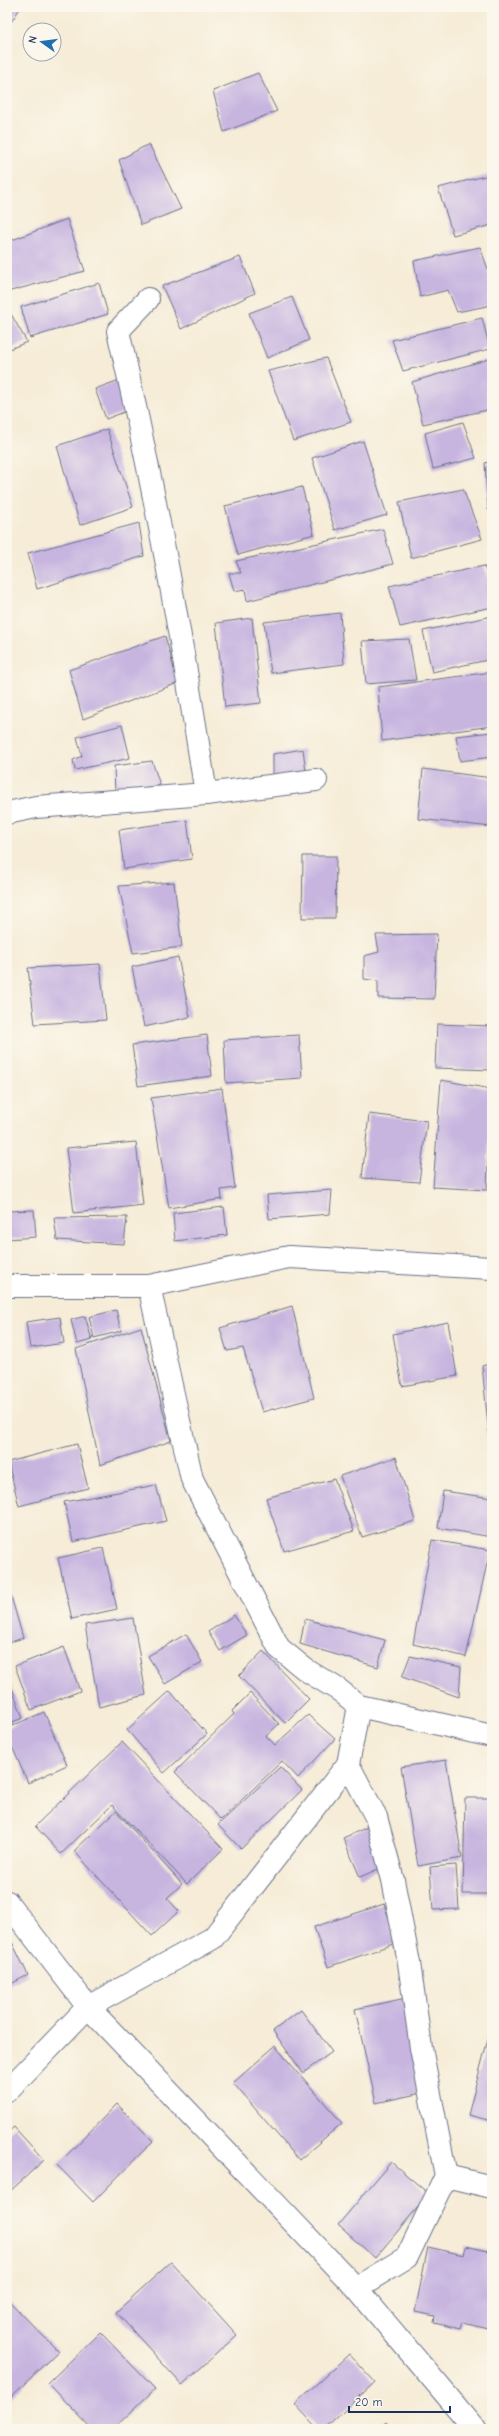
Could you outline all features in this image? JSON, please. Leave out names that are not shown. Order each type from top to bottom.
[{"type":"street","points":[[148,298],[118,331],[138,416],[184,652],[206,794]]},
{"type":"street","points":[[7,813],[36,807],[206,794],[316,780]]},
{"type":"street","points":[[7,1286],[149,1286],[289,1257],[492,1268]]},
{"type":"street","points":[[149,1286],[192,1479],[279,1648],[306,1670],[339,1690],[359,1706],[492,1736]]},
{"type":"street","points":[[7,2091],[88,2007],[213,1938],[348,1764],[359,1706]]},
{"type":"street","points":[[348,1764],[376,1817],[392,1880],[409,1963],[421,2048],[446,2176],[408,2257],[356,2288]]},
{"type":"street","points":[[7,1902],[88,2007],[356,2288],[476,2429]]},
{"type":"street","points":[[446,2176],[492,2187]]},
{"type":"building","points":[[7,7],[21,7],[7,28]]},
{"type":"building","points":[[258,73],[277,111],[224,132],[213,91]]},
{"type":"building","points":[[149,144],[181,209],[141,225],[119,160]]},
{"type":"building","points":[[489,175],[492,185],[492,225],[453,235],[438,188]]},
{"type":"building","points":[[67,219],[85,271],[7,292],[7,242]]},
{"type":"building","points":[[480,247],[492,280],[492,305],[457,312],[448,290],[420,297],[414,261]]},
{"type":"building","points":[[240,257],[255,293],[181,329],[162,286]]},
{"type":"building","points":[[99,283],[108,314],[30,338],[21,307]]},
{"type":"building","points":[[292,297],[309,340],[267,358],[249,313]]},
{"type":"building","points":[[8,309],[27,342],[7,350],[7,310]]},
{"type":"building","points":[[482,318],[490,349],[403,371],[392,340]]},
{"type":"building","points":[[326,358],[351,422],[293,441],[268,371]]},
{"type":"building","points":[[492,358],[492,409],[423,424],[412,382]]},
{"type":"building","points":[[122,379],[132,409],[106,419],[95,389]]},
{"type":"building","points":[[463,422],[476,458],[433,469],[425,433]]},
{"type":"building","points":[[107,429],[133,507],[80,525],[57,446]]},
{"type":"building","points":[[363,441],[387,515],[335,530],[312,458]]},
{"type":"building","points":[[492,461],[492,509],[488,510],[485,463]]},
{"type":"building","points":[[302,487],[314,534],[238,555],[225,506]]},
{"type":"building","points":[[463,489],[482,539],[411,558],[399,502]]},
{"type":"building","points":[[139,523],[144,556],[37,589],[28,553]]},
{"type":"building","points":[[383,529],[393,564],[247,601],[245,589],[234,591],[229,573],[241,573],[236,561]]},
{"type":"building","points":[[484,566],[492,588],[492,607],[400,627],[389,586]]},
{"type":"building","points":[[340,613],[344,664],[271,673],[264,622]]},
{"type":"building","points":[[492,616],[492,659],[432,672],[423,631]]},
{"type":"building","points":[[252,618],[261,703],[225,707],[216,623]]},
{"type":"building","points":[[165,636],[178,683],[83,719],[69,670]]},
{"type":"building","points":[[409,639],[416,680],[366,684],[362,641]]},
{"type":"building","points":[[492,672],[492,726],[382,741],[378,687]]},
{"type":"building","points":[[122,725],[130,758],[75,770],[73,760],[82,756],[77,737]]},
{"type":"building","points":[[492,732],[492,757],[460,761],[456,736]]},
{"type":"building","points":[[303,749],[306,772],[273,777],[273,754]]},
{"type":"building","points":[[152,761],[160,785],[115,793],[114,766]]},
{"type":"building","points":[[423,769],[492,778],[492,827],[418,819]]},
{"type":"building","points":[[187,820],[192,859],[124,869],[119,830]]},
{"type":"building","points":[[303,856],[336,856],[335,918],[302,918]]},
{"type":"building","points":[[174,882],[182,947],[133,953],[119,886]]},
{"type":"building","points":[[437,934],[434,999],[378,998],[378,981],[364,979],[364,956],[379,952],[376,935]]},
{"type":"building","points":[[178,957],[190,1017],[144,1027],[132,967]]},
{"type":"building","points":[[100,964],[106,1020],[35,1024],[28,968]]},
{"type":"building","points":[[437,1024],[492,1026],[492,1070],[435,1068]]},
{"type":"building","points":[[207,1035],[212,1076],[138,1086],[132,1045]]},
{"type":"building","points":[[299,1035],[302,1078],[226,1083],[224,1040]]},
{"type":"building","points":[[441,1080],[491,1089],[487,1190],[433,1187]]},
{"type":"building","points":[[222,1088],[235,1188],[221,1190],[222,1199],[169,1208],[151,1098]]},
{"type":"building","points":[[369,1114],[427,1121],[419,1182],[362,1178]]},
{"type":"building","points":[[136,1142],[143,1205],[74,1213],[66,1148]]},
{"type":"building","points":[[332,1190],[330,1214],[269,1219],[267,1195]]},
{"type":"building","points":[[224,1207],[227,1235],[175,1241],[173,1213]]},
{"type":"building","points":[[34,1210],[36,1237],[7,1239],[7,1211]]},
{"type":"building","points":[[127,1217],[124,1244],[57,1240],[54,1218]]},
{"type":"building","points":[[292,1306],[314,1398],[262,1412],[243,1348],[227,1351],[220,1328]]},
{"type":"building","points":[[116,1310],[121,1331],[94,1338],[89,1317]]},
{"type":"building","points":[[85,1316],[92,1340],[77,1344],[71,1320]]},
{"type":"building","points":[[60,1317],[64,1343],[30,1348],[26,1322]]},
{"type":"building","points":[[448,1322],[457,1376],[402,1386],[393,1334]]},
{"type":"building","points":[[141,1327],[171,1441],[100,1465],[76,1349]]},
{"type":"building","points":[[492,1363],[492,1434],[489,1434],[482,1366]]},
{"type":"building","points":[[77,1444],[88,1488],[19,1506],[8,1462]]},
{"type":"building","points":[[396,1457],[415,1521],[362,1537],[340,1476]]},
{"type":"building","points":[[334,1479],[354,1531],[284,1551],[266,1498]]},
{"type":"building","points":[[156,1485],[166,1521],[73,1542],[64,1502]]},
{"type":"building","points":[[443,1491],[492,1498],[492,1537],[438,1528]]},
{"type":"building","points":[[432,1540],[490,1550],[466,1657],[413,1644]]},
{"type":"building","points":[[103,1548],[117,1609],[72,1619],[58,1558]]},
{"type":"building","points":[[7,1582],[23,1638],[7,1643]]},
{"type":"building","points":[[234,1615],[247,1635],[220,1651],[208,1632]]},
{"type":"building","points":[[133,1618],[146,1695],[99,1707],[85,1625]]},
{"type":"building","points":[[305,1619],[385,1640],[378,1667],[300,1644]]},
{"type":"building","points":[[186,1634],[202,1662],[165,1684],[148,1656]]},
{"type":"building","points":[[64,1647],[80,1691],[31,1710],[15,1666]]},
{"type":"building","points":[[263,1651],[309,1699],[285,1723],[239,1676]]},
{"type":"building","points":[[410,1656],[461,1667],[459,1697],[402,1677]]},
{"type":"building","points":[[7,1675],[23,1718],[7,1724]]},
{"type":"building","points":[[170,1691],[207,1734],[164,1773],[127,1730]]},
{"type":"building","points":[[250,1693],[279,1724],[266,1736],[275,1745],[308,1715],[335,1739],[298,1778],[282,1761],[221,1820],[175,1772],[234,1714],[232,1711]]},
{"type":"building","points":[[44,1712],[67,1765],[28,1783],[7,1735],[7,1728]]},
{"type":"building","points":[[122,1742],[223,1849],[187,1884],[112,1805],[61,1854],[35,1826]]},
{"type":"building","points":[[446,1760],[462,1858],[418,1866],[401,1767]]},
{"type":"building","points":[[280,1767],[302,1790],[241,1849],[218,1825]]},
{"type":"building","points":[[465,1798],[492,1798],[492,1894],[463,1894]]},
{"type":"building","points":[[116,1811],[182,1884],[167,1898],[179,1911],[152,1936],[74,1851]]},
{"type":"building","points":[[370,1826],[387,1865],[360,1877],[343,1838]]},
{"type":"building","points":[[456,1865],[459,1909],[433,1910],[430,1867]]},
{"type":"building","points":[[384,1904],[397,1943],[328,1967],[314,1927]]},
{"type":"building","points":[[7,1932],[28,1975],[7,1986]]},
{"type":"building","points":[[406,1998],[426,2092],[376,2103],[355,2009]]},
{"type":"building","points":[[301,2010],[332,2052],[303,2073],[273,2031]]},
{"type":"building","points":[[490,2031],[492,2031],[492,2121],[468,2115]]},
{"type":"building","points":[[275,2046],[342,2123],[299,2160],[233,2083]]},
{"type":"building","points":[[117,2104],[153,2141],[93,2202],[57,2165]]},
{"type":"building","points":[[14,2127],[44,2160],[7,2194],[7,2133]]},
{"type":"building","points":[[391,2162],[429,2194],[375,2258],[338,2225]]},
{"type":"building","points":[[466,2246],[492,2252],[492,2329],[462,2322],[460,2329],[434,2323],[435,2316],[415,2312],[428,2247],[464,2255]]},
{"type":"building","points":[[171,2262],[237,2335],[182,2385],[116,2312]]},
{"type":"building","points":[[7,2299],[58,2351],[8,2400],[7,2399]]},
{"type":"building","points":[[100,2332],[155,2389],[113,2429],[92,2429],[48,2383]]},
{"type":"building","points":[[349,2354],[375,2382],[325,2429],[318,2429],[295,2404]]},
{"type":"building","points":[[386,2422],[392,2429],[378,2429]]}]
